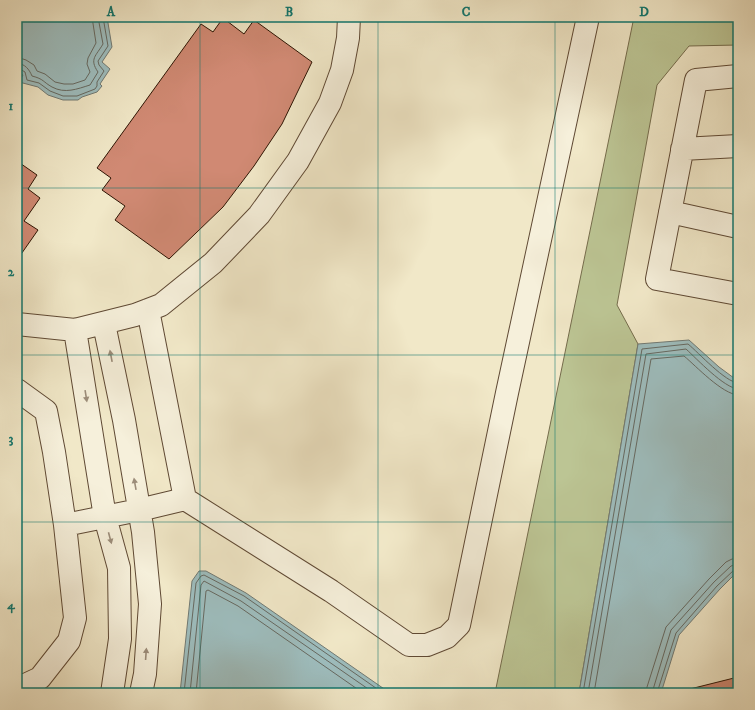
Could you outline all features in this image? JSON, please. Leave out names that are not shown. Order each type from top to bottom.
[{"type":"lane","points":[[17,324],[75,330],[104,324],[161,305],[213,263],[259,215],[298,161],[330,103],[342,70],[348,38],[349,17]]},
{"type":"lane","points":[[65,525],[185,499],[331,591],[409,645],[427,645],[447,637],[459,625],[588,17]]},
{"type":"lane","points":[[738,76],[696,80],[657,279],[738,294]]},
{"type":"lane","points":[[682,149],[738,146]]},
{"type":"lane","points":[[670,212],[738,227]]},
{"type":"lane","points":[[148,310],[185,499]]},
{"type":"lane","points":[[104,324],[124,420],[143,532],[150,604],[145,674],[141,693]]},
{"type":"lane","points":[[75,330],[105,517],[119,568],[120,639],[112,693]]},
{"type":"lane","points":[[17,390],[46,411],[65,525],[75,618],[70,641],[40,678],[23,686],[17,684]]},
{"type":"green space","points":[[634,17],[738,17],[738,45],[689,46],[657,85],[617,305],[638,344],[579,693],[495,693]]},
{"type":"water","points":[[17,17],[107,17],[112,47],[102,62],[110,69],[100,84],[102,86],[97,92],[82,97],[78,100],[63,100],[48,95],[38,87],[19,82],[23,75],[17,71]]},
{"type":"water","points":[[689,340],[719,367],[738,381],[738,571],[679,635],[661,693],[579,693],[638,344]]},
{"type":"water","points":[[199,571],[206,571],[246,593],[390,693],[180,693],[192,581]]},
{"type":"building","points":[[223,18],[244,34],[254,20],[312,62],[282,124],[254,166],[223,207],[169,259],[115,220],[125,206],[102,190],[111,178],[97,168],[201,24],[213,32]]},
{"type":"building","points":[[17,161],[37,175],[28,189],[40,198],[24,221],[38,230],[17,260]]},
{"type":"building","points":[[738,677],[738,693],[686,693],[686,690]]}]
